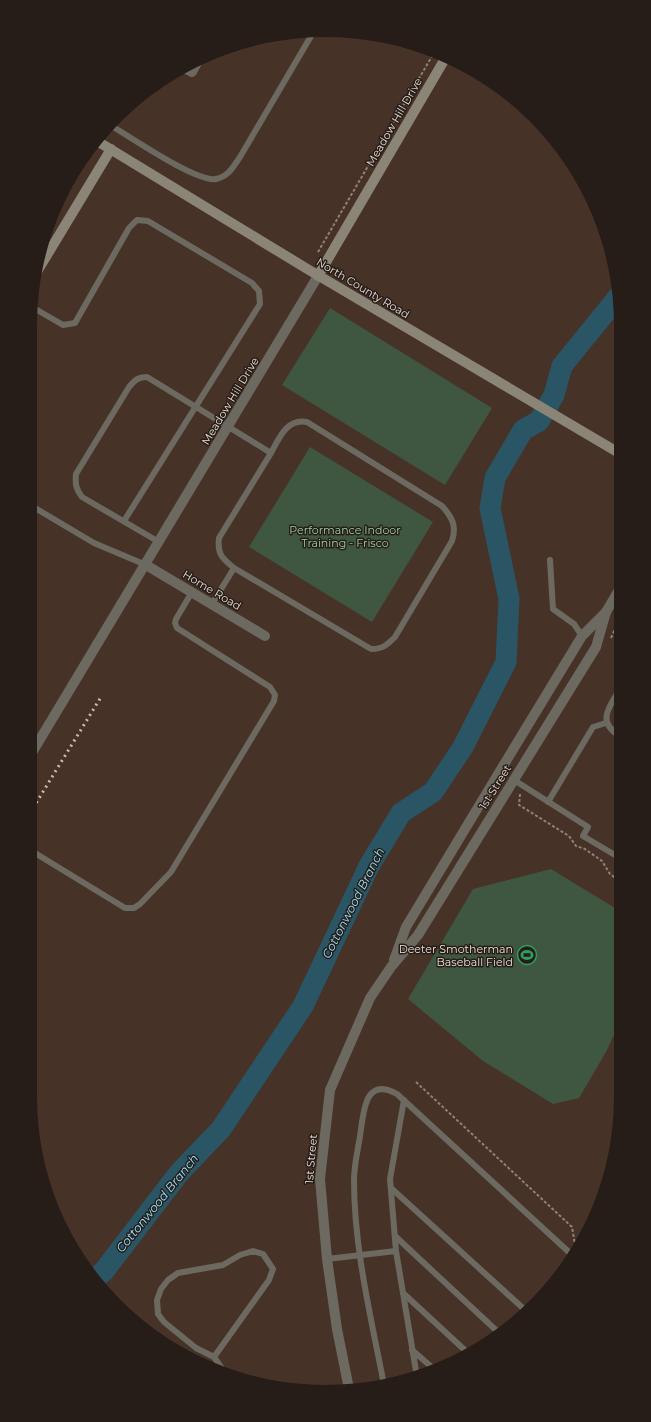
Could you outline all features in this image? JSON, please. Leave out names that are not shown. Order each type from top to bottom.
[{"type":"street","name":"Meadow Hill Drive","points":[[37,744],[160,542],[443,62]]},
{"type":"street","name":"North County Road","points":[[102,144],[318,276],[614,450]]},
{"type":"street","points":[[46,258],[111,149]]},
{"type":"street","name":"Home Road","points":[[146,564],[264,636]]},
{"type":"street","name":"1st Street","points":[[391,967],[406,927],[582,636],[612,608]]},
{"type":"street","name":"1st Street","points":[[348,1384],[337,1329],[327,1259],[320,1180],[330,1090],[370,998],[391,967],[418,935],[596,647],[612,608]]},
{"type":"street","points":[[500,771],[514,780]]},
{"type":"lane","points":[[115,128],[190,173],[214,180],[228,175],[310,38]]},
{"type":"lane","points":[[38,310],[63,325],[75,323],[129,228],[137,220],[148,221],[252,283],[259,291],[260,304],[124,520]]},
{"type":"lane","points":[[160,542],[82,497],[77,490],[76,484],[76,474],[129,387],[135,380],[141,377],[147,377],[271,453]]},
{"type":"lane","points":[[301,421],[307,422],[442,506],[449,514],[454,525],[452,541],[395,637],[385,646],[378,649],[371,649],[234,568],[220,554],[218,548],[219,538],[271,453],[282,433],[291,424],[301,421]]},
{"type":"lane","points":[[37,509],[94,543],[146,564]]},
{"type":"lane","points":[[550,560],[553,609],[574,624],[582,636]]},
{"type":"lane","points":[[212,604],[234,568]]},
{"type":"lane","points":[[37,854],[125,908],[134,908],[140,904],[171,872],[274,701],[275,694],[270,687],[177,628],[175,623],[176,619],[192,592]]},
{"type":"lane","points":[[614,698],[606,714],[606,723],[614,732]]},
{"type":"lane","points":[[548,802],[593,727],[606,723]]},
{"type":"lane","points":[[514,780],[588,827],[583,836],[614,854]]},
{"type":"lane","points":[[383,1379],[360,1256],[354,1179],[364,1105],[374,1091],[381,1088],[389,1089],[404,1100],[568,1252]]},
{"type":"lane","points":[[404,1100],[390,1179],[396,1251],[416,1371]]},
{"type":"lane","points":[[391,1188],[522,1308]]},
{"type":"lane","points":[[395,1236],[495,1329]]},
{"type":"lane","points":[[214,1357],[269,1280],[273,1269],[263,1254],[254,1251],[240,1255],[223,1265],[178,1273],[168,1280],[161,1289],[157,1300],[158,1314],[164,1322],[196,1348],[214,1357],[219,1365]]},
{"type":"lane","points":[[327,1259],[396,1251]]},
{"type":"lane","points":[[403,1293],[464,1349]]},
{"type":"lane","points":[[412,1350],[430,1365]]},
{"type":"path","points":[[318,252],[431,57]]},
{"type":"path","points":[[416,1082],[572,1227],[575,1241]]},
{"type":"green space","points":[[330,308],[492,408],[445,485],[282,385]]},
{"type":"green space","name":"Performance Indoor Training - Frisco","points":[[310,447],[433,522],[372,622],[249,547]]},
{"type":"green space","name":"Deeter Smotherman Baseball Field","points":[[551,869],[614,907],[614,1035],[606,1052],[579,1098],[553,1104],[483,1061],[408,999],[473,889]]},
{"type":"waterway","name":"Cottonwood Branch","points":[[99,1275],[179,1173],[221,1129],[303,1006],[369,866],[401,813],[433,792],[463,747],[506,662],[509,599],[490,508],[495,478],[523,430],[539,421],[554,395],[562,366],[613,303]]},
{"type":"railway","points":[[37,802],[101,697]]},
{"type":"place","name":"Deeter Smotherman Baseball Field","points":[[527,955]]}]
